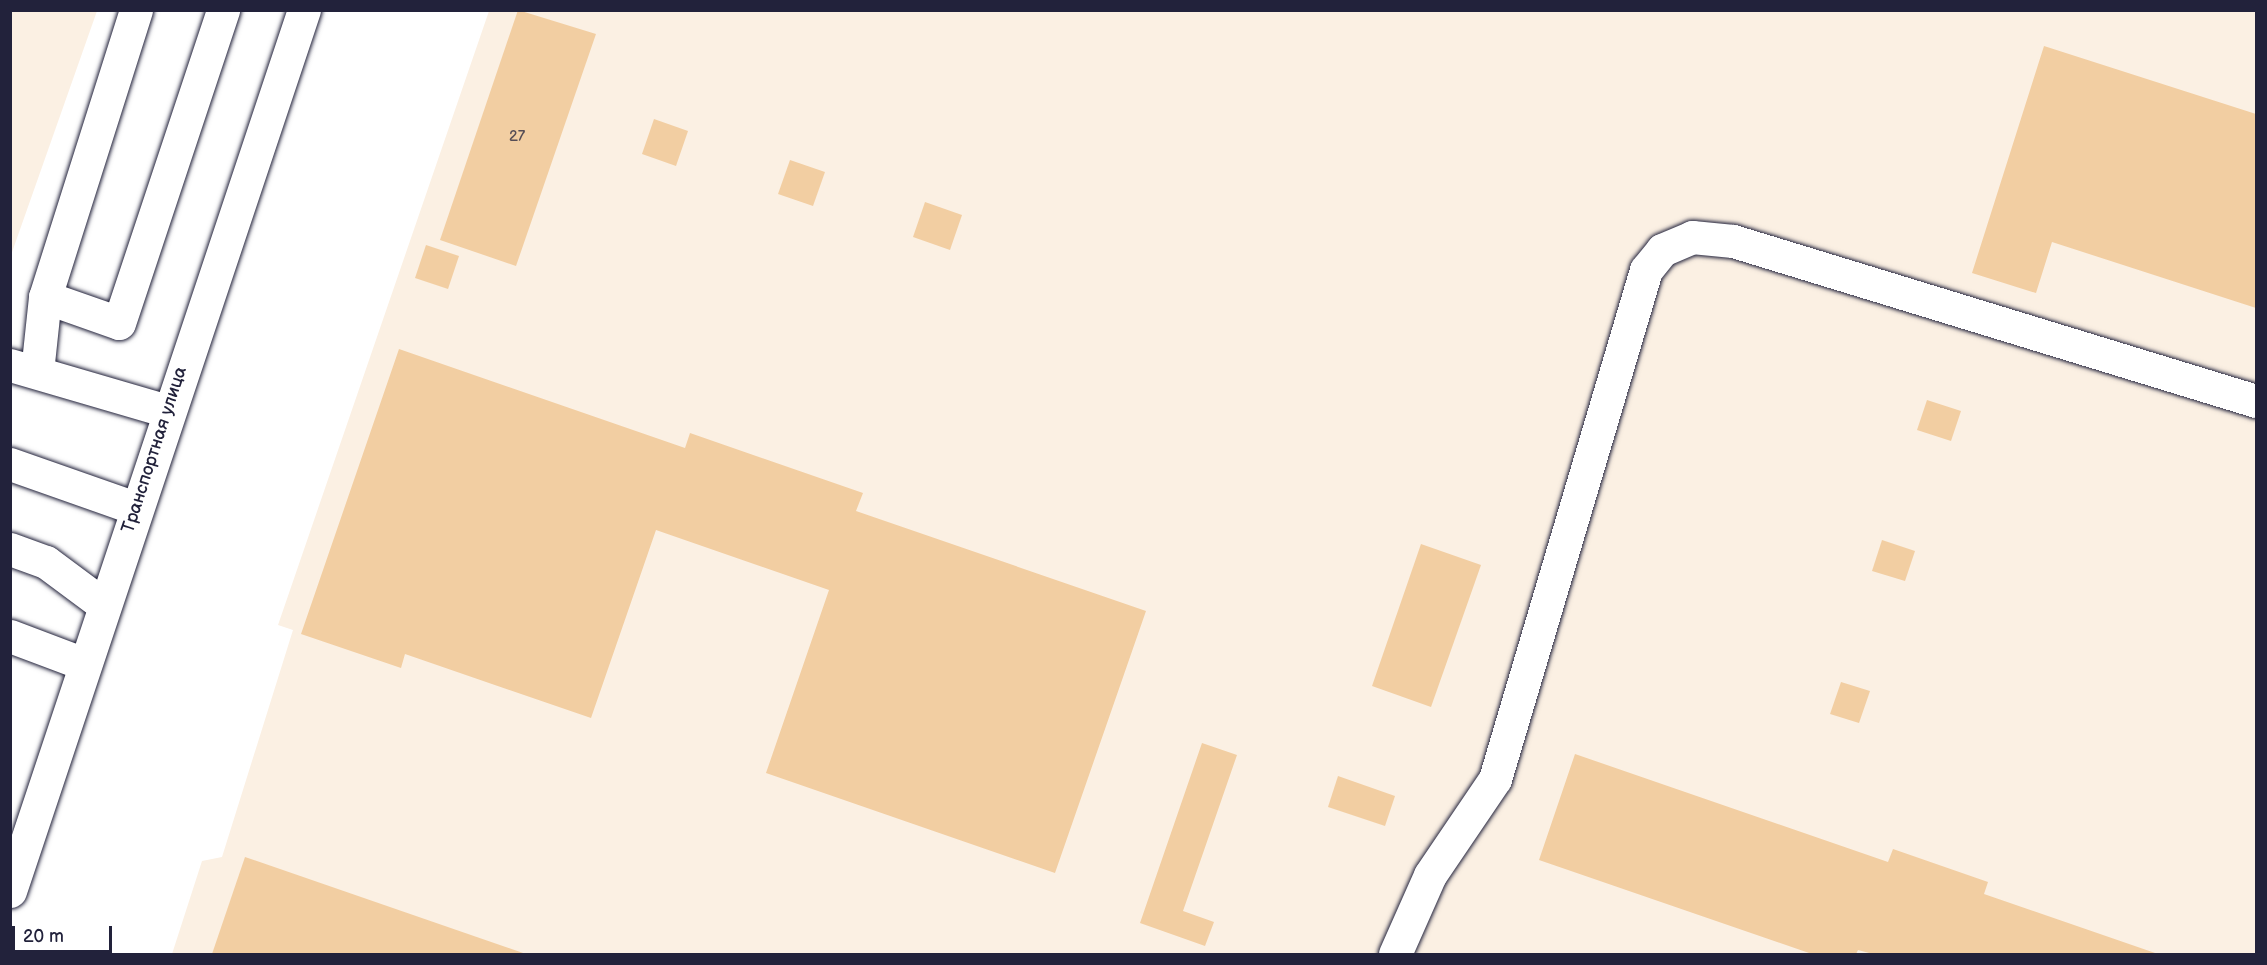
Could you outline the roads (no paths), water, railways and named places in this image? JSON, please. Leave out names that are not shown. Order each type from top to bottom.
[{"type":"street","points":[[136,10],[24,369],[167,411]]},
{"type":"street","points":[[45,297],[119,323],[223,10]]},
{"type":"street","name":"Транспортная улица","points":[[10,891],[167,411],[304,11]]},
{"type":"street","points":[[1395,954],[1430,875],[1495,779],[1646,270],[1662,250],[1692,237],[1732,241],[2256,401]]},
{"type":"street","points":[[10,464],[135,508]]},
{"type":"street","points":[[10,549],[46,562],[104,605]]},
{"type":"street","points":[[10,636],[84,664]]}]
